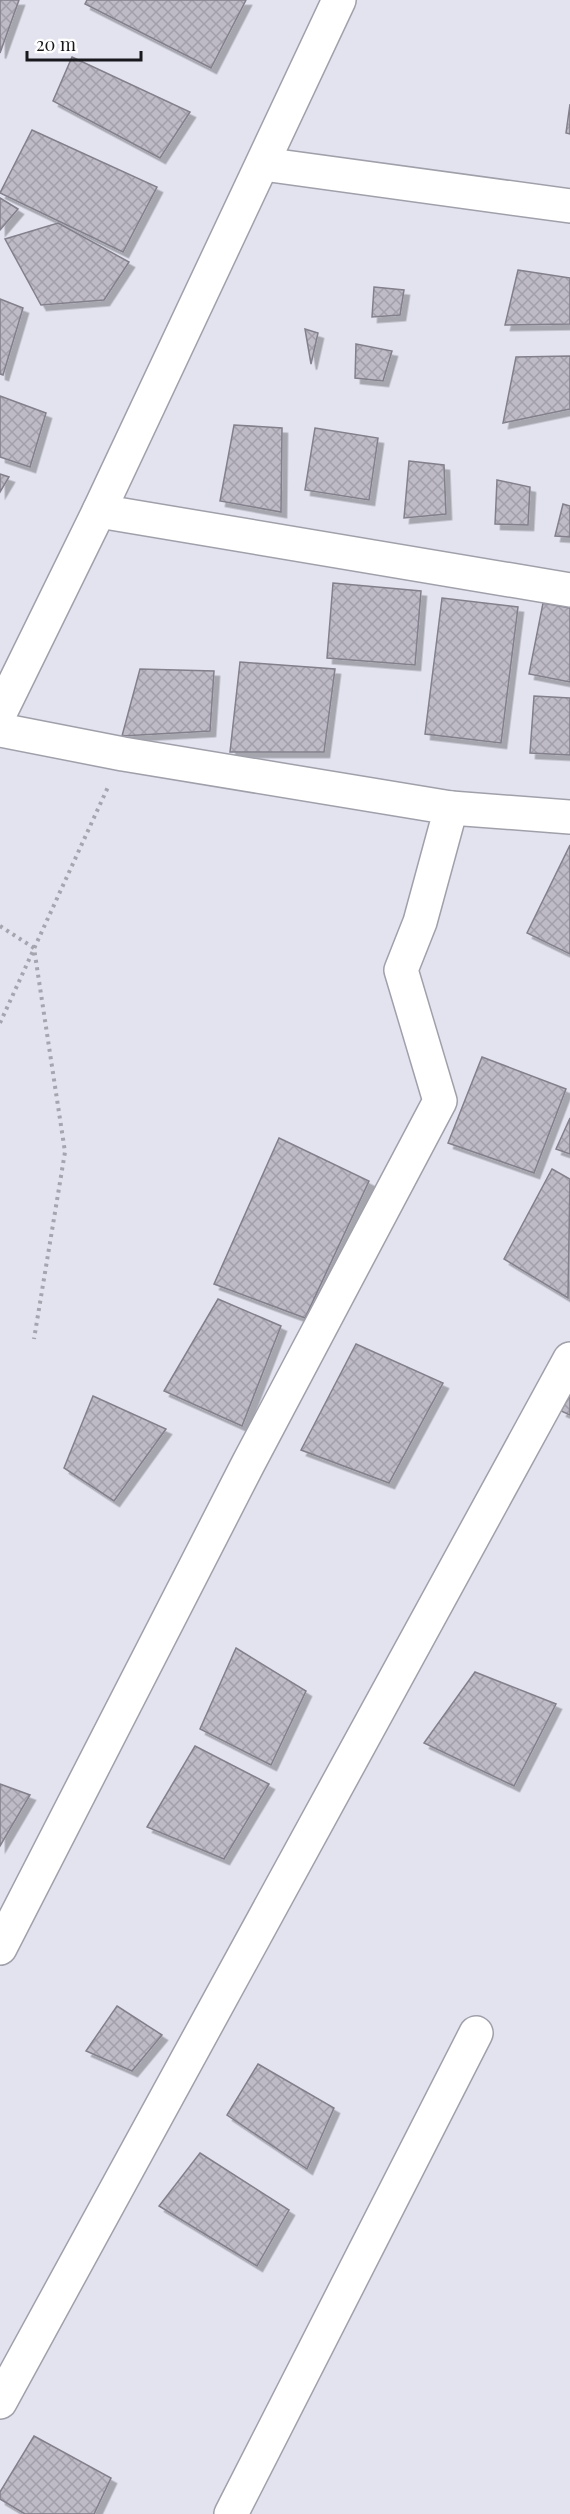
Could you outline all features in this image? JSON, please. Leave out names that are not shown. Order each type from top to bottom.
[{"type":"street","points":[[0,712],[99,511],[339,0]]},
{"type":"street","points":[[263,164],[570,206]]},
{"type":"street","points":[[99,511],[570,590]]},
{"type":"street","points":[[0,730],[123,754],[451,808],[570,817]]},
{"type":"street","points":[[0,1948],[248,1464],[440,1101],[401,970],[420,922],[451,808]]},
{"type":"street","points":[[0,2402],[570,1359]]},
{"type":"street","points":[[231,2514],[476,2033]]},
{"type":"path","points":[[0,1023],[123,754]]},
{"type":"path","points":[[0,926],[34,948],[65,1152],[34,1339]]},
{"type":"building","points":[[0,0],[19,0],[0,53]]},
{"type":"building","points":[[87,0],[246,0],[211,68],[85,4]]},
{"type":"building","points":[[72,57],[190,112],[160,158],[53,101]]},
{"type":"building","points":[[570,104],[570,134],[566,133]]},
{"type":"building","points":[[32,130],[157,187],[123,252],[0,193]]},
{"type":"building","points":[[0,198],[18,209],[0,230]]},
{"type":"building","points":[[58,223],[129,262],[104,300],[41,305],[5,239]]},
{"type":"building","points":[[518,270],[570,278],[570,324],[505,325]]},
{"type":"building","points":[[374,287],[404,290],[400,315],[372,317]]},
{"type":"building","points":[[0,299],[23,308],[3,375],[0,374]]},
{"type":"building","points":[[305,329],[318,333],[311,364]]},
{"type":"building","points":[[356,344],[392,351],[383,381],[355,378]]},
{"type":"building","points":[[570,356],[570,409],[503,423],[516,357]]},
{"type":"building","points":[[0,396],[46,413],[30,467],[0,457]]},
{"type":"building","points":[[234,425],[282,428],[281,512],[220,501]]},
{"type":"building","points":[[315,428],[378,438],[369,500],[305,490]]},
{"type":"building","points":[[409,461],[444,465],[446,514],[404,518]]},
{"type":"building","points":[[0,474],[9,477],[0,492]]},
{"type":"building","points":[[497,480],[530,487],[528,525],[495,524]]},
{"type":"building","points":[[563,504],[570,506],[570,537],[555,536]]},
{"type":"building","points":[[333,583],[421,591],[415,665],[327,658]]},
{"type":"building","points":[[442,598],[518,607],[501,743],[425,734]]},
{"type":"building","points":[[543,603],[570,608],[570,682],[529,674]]},
{"type":"building","points":[[240,662],[335,669],[324,752],[230,752]]},
{"type":"building","points":[[140,669],[214,671],[210,731],[122,736]]},
{"type":"building","points":[[534,696],[570,698],[570,755],[530,753]]},
{"type":"building","points":[[570,845],[570,954],[527,933]]},
{"type":"building","points":[[482,1057],[566,1089],[534,1173],[448,1143]]},
{"type":"building","points":[[570,1118],[570,1154],[556,1149]]},
{"type":"building","points":[[279,1138],[369,1181],[305,1318],[214,1284]]},
{"type":"building","points":[[552,1169],[570,1179],[568,1298],[504,1259]]},
{"type":"building","points":[[218,1299],[281,1326],[242,1426],[164,1391]]},
{"type":"building","points":[[356,1344],[443,1383],[389,1483],[301,1450]]},
{"type":"building","points":[[570,1395],[570,1415],[561,1411]]},
{"type":"building","points":[[93,1396],[166,1429],[114,1501],[64,1468]]},
{"type":"building","points":[[236,1648],[306,1691],[271,1765],[200,1729]]},
{"type":"building","points":[[475,1672],[556,1704],[514,1786],[424,1743]]},
{"type":"building","points":[[195,1746],[269,1784],[224,1859],[147,1827]]},
{"type":"building","points":[[0,1784],[30,1795],[0,1846]]},
{"type":"building","points":[[117,2006],[162,2035],[132,2071],[86,2051]]},
{"type":"building","points":[[258,2064],[334,2108],[307,2169],[227,2115]]},
{"type":"building","points":[[200,2153],[289,2210],[257,2266],[159,2206]]},
{"type":"building","points":[[34,2436],[111,2478],[94,2514],[25,2514],[0,2499],[0,2492]]}]
